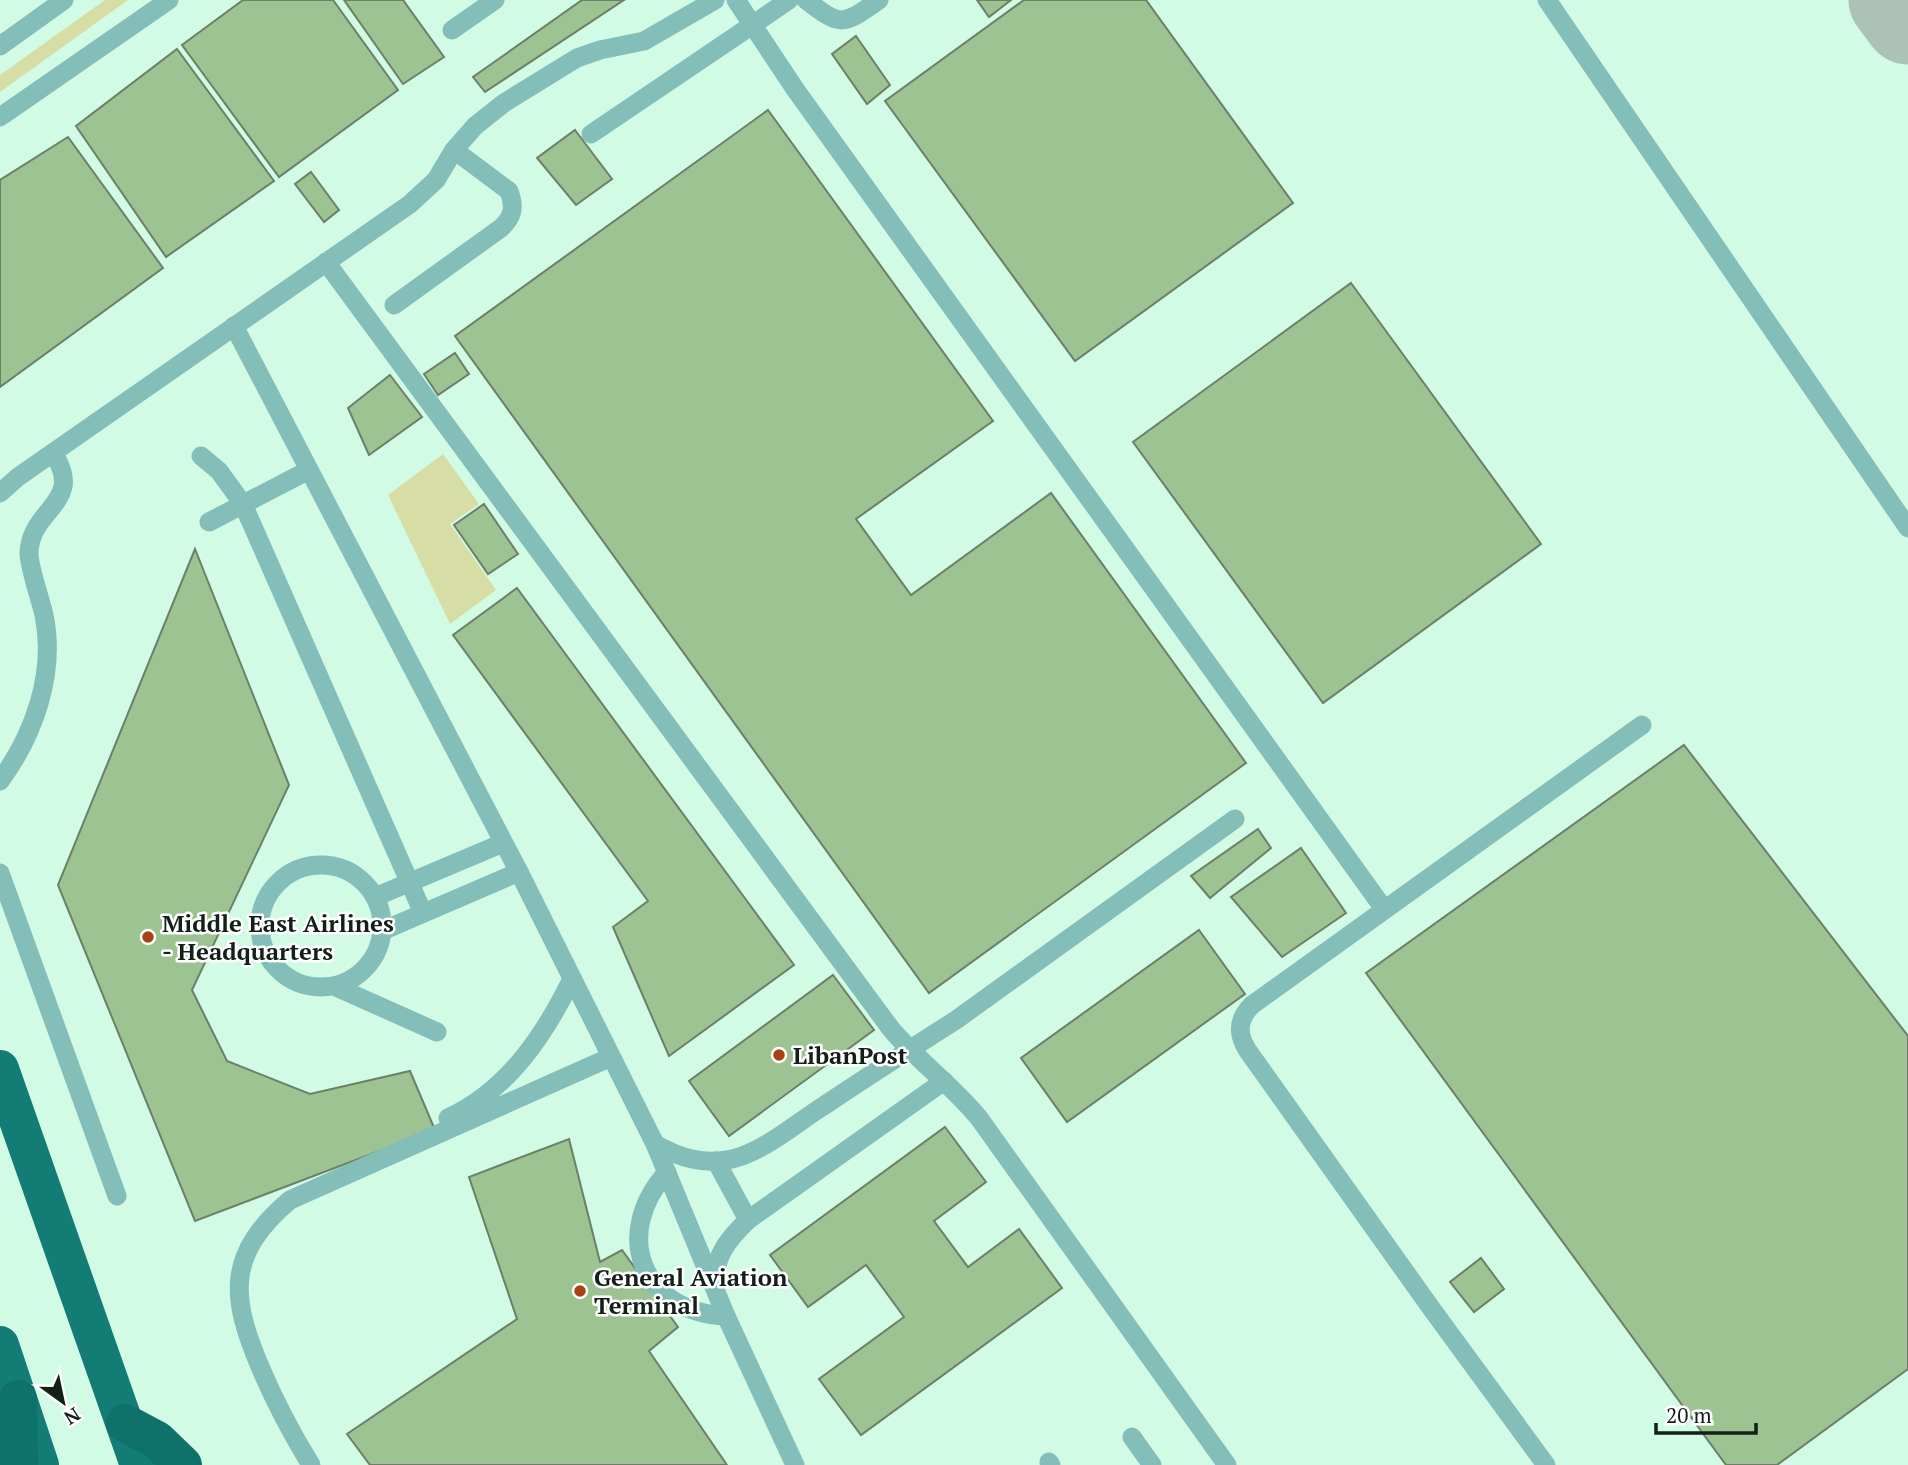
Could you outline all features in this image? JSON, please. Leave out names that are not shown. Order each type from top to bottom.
[{"type":"highway","points":[[0,1069],[139,1465]]},
{"type":"highway","points":[[0,1345],[40,1465]]},
{"type":"highway","points":[[18,1399],[19,1465]]},
{"type":"highway","points":[[125,1423],[156,1440],[183,1465]]},
{"type":"lane","points":[[0,46],[64,0]]},
{"type":"lane","points":[[0,117],[169,0]]},
{"type":"lane","points":[[452,30],[495,0]]},
{"type":"lane","points":[[0,493],[31,468],[424,193],[441,173],[454,150],[489,114],[578,58],[600,50],[644,41],[715,0]]},
{"type":"lane","points":[[736,0],[795,89],[1384,909]]},
{"type":"lane","points":[[591,134],[789,0]]},
{"type":"lane","points":[[807,0],[831,18],[844,21],[878,0]]},
{"type":"lane","points":[[1547,0],[1908,528]]},
{"type":"lane","points":[[394,305],[501,228],[509,221],[513,211],[509,191],[454,150]]},
{"type":"lane","points":[[326,262],[891,1029],[979,1118],[1227,1465]]},
{"type":"lane","points":[[234,326],[519,872],[655,1144],[726,1316],[795,1465]]},
{"type":"lane","points":[[0,781],[25,741],[40,702],[47,661],[45,619],[28,554],[33,530],[60,498],[64,482],[62,466],[53,453]]},
{"type":"lane","points":[[201,456],[219,471],[243,504],[423,914]]},
{"type":"lane","points":[[0,477],[31,468]]},
{"type":"lane","points":[[209,522],[309,470]]},
{"type":"lane","points":[[1546,1465],[1242,1042],[1240,1022],[1252,1006],[1642,725]]},
{"type":"lane","points":[[655,1144],[674,1154],[695,1160],[716,1161],[751,1152],[972,1010],[1235,819]]},
{"type":"lane","points":[[375,897],[503,843]]},
{"type":"lane","points":[[325,864],[345,869],[363,881],[375,897],[381,914],[382,931],[377,950],[367,967],[352,979],[334,986],[313,987],[293,981],[276,969],[264,951],[259,931],[261,910],[270,891],[285,876],[304,866],[325,864]]},
{"type":"lane","points":[[382,931],[519,872]]},
{"type":"lane","points":[[0,873],[117,1196]]},
{"type":"lane","points":[[314,1188],[388,1145],[456,1115],[493,1089],[526,1057],[552,1020],[572,979]]},
{"type":"lane","points":[[334,986],[437,1032]]},
{"type":"lane","points":[[311,1465],[272,1396],[240,1316],[238,1290],[243,1263],[254,1239],[270,1217],[290,1200],[314,1188],[611,1057]]},
{"type":"lane","points":[[717,1292],[715,1276],[718,1260],[725,1245],[748,1220],[944,1081]]},
{"type":"lane","points":[[716,1161],[748,1220]]},
{"type":"lane","points":[[667,1172],[651,1190],[642,1210],[638,1233],[640,1255],[649,1276],[663,1294],[682,1307],[704,1315],[726,1316]]},
{"type":"lane","points":[[1132,1437],[1152,1465]]},
{"type":"shaded area","points":[[0,0],[1908,0],[1908,1465],[0,1465]]},
{"type":"shaded area","points":[[105,0],[128,0],[0,92],[0,75]]},
{"type":"shaded area","points":[[443,454],[479,504],[450,524],[496,590],[450,624],[388,495]]},
{"type":"building","points":[[243,0],[333,0],[398,90],[279,177],[182,45]]},
{"type":"building","points":[[344,0],[403,0],[444,57],[403,84]]},
{"type":"building","points":[[582,0],[624,0],[485,92],[473,77]]},
{"type":"building","points":[[977,0],[1011,0],[989,17]]},
{"type":"building","points":[[1024,0],[1146,0],[1293,203],[1075,361],[885,101]]},
{"type":"building","points":[[856,36],[890,85],[867,104],[832,54]]},
{"type":"building","points":[[177,49],[274,181],[166,257],[76,126]]},
{"type":"building","points":[[768,110],[993,421],[856,519],[911,595],[1051,493],[1246,763],[929,993],[455,336]]},
{"type":"building","points":[[575,130],[612,179],[576,205],[537,158]]},
{"type":"building","points":[[68,137],[163,268],[0,387],[0,180]]},
{"type":"building","points":[[311,172],[339,210],[324,222],[295,184]]},
{"type":"building","points":[[1351,283],[1541,544],[1323,703],[1133,442]]},
{"type":"building","points":[[455,353],[469,374],[438,395],[424,374]]},
{"type":"building","points":[[390,375],[422,417],[369,455],[348,408]]},
{"type":"building","points":[[484,504],[518,554],[488,574],[454,525]]},
{"type":"building","name":"Middle East Airlines - Headquarters","points":[[195,549],[289,785],[192,990],[227,1061],[310,1094],[410,1071],[435,1130],[195,1221],[58,885]]},
{"type":"building","points":[[517,588],[794,965],[669,1056],[613,927],[648,901],[453,635]]},
{"type":"building","points":[[1684,745],[1908,1036],[1908,1369],[1777,1465],[1726,1465],[1366,973]]},
{"type":"building","points":[[1258,829],[1271,848],[1210,898],[1191,876]]},
{"type":"building","points":[[1301,848],[1346,913],[1282,957],[1231,897]]},
{"type":"building","points":[[1199,930],[1245,994],[1067,1122],[1021,1058]]},
{"type":"building","points":[[833,975],[874,1030],[729,1136],[689,1081]]},
{"type":"building","points":[[945,1127],[986,1182],[934,1221],[968,1267],[1019,1229],[1062,1288],[861,1435],[819,1379],[904,1317],[866,1265],[808,1307],[770,1255]]},
{"type":"building","name":"General Aviation Terminal","points":[[569,1139],[600,1262],[622,1250],[678,1327],[649,1351],[727,1465],[370,1465],[347,1434],[517,1319],[469,1177]]},
{"type":"building","points":[[1481,1258],[1504,1289],[1474,1312],[1450,1282]]},
{"type":"taxiway","points":[[1893,0],[1908,20]]},
{"type":"place","name":"Middle East Airlines - Headquarters","points":[[148,937]]},
{"type":"place","name":"LibanPost","points":[[779,1055]]},
{"type":"place","name":"General Aviation Terminal","points":[[580,1291]]}]
